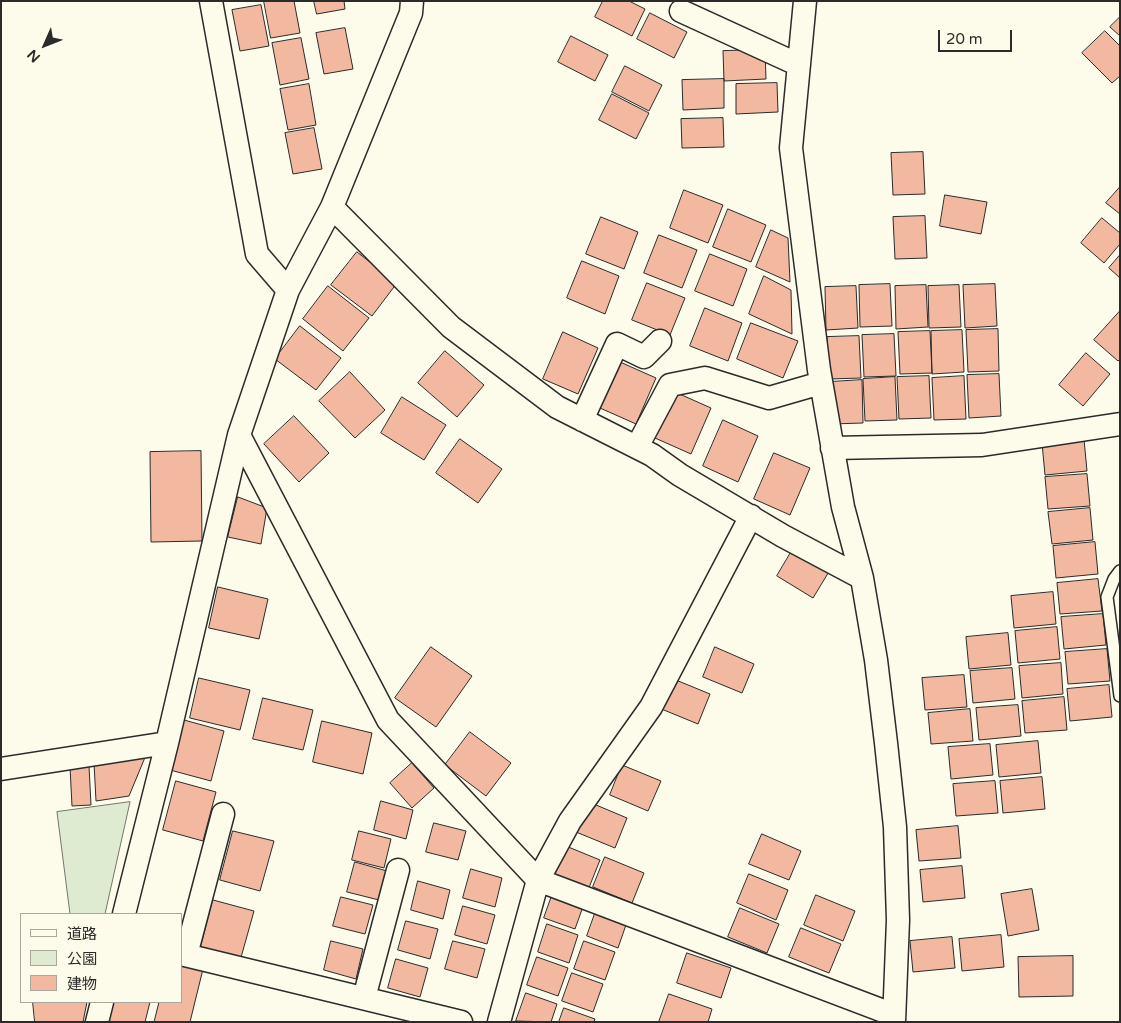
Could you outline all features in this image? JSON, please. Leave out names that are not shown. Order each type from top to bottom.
[{"type":"street","points":[[211,1],[256,254],[288,290]]},
{"type":"street","points":[[124,913],[239,435],[288,290],[332,207],[411,13],[412,1]]},
{"type":"street","points":[[239,435],[388,720],[538,880],[894,1018],[898,920],[895,827],[877,669],[862,578],[843,508],[821,383],[791,148],[805,1]]},
{"type":"street","points":[[681,11],[799,65]]},
{"type":"street","points":[[332,207],[451,327],[557,407],[637,447],[751,516],[862,578]]},
{"type":"street","points":[[582,420],[616,344],[644,357],[660,341]]},
{"type":"street","points":[[637,447],[670,385],[705,378],[769,398],[821,383]]},
{"type":"street","points":[[832,448],[982,445],[1120,424]]},
{"type":"street","points":[[499,1022],[538,880],[570,821],[651,707],[751,516]]},
{"type":"street","points":[[1,769],[166,743]]},
{"type":"street","points":[[223,814],[183,954],[461,1022]]},
{"type":"street","points":[[364,998],[398,870]]},
{"type":"street","points":[[97,1022],[102,1003]]},
{"type":"lane","points":[[1120,571],[1114,579],[1107,597],[1120,696]]},
{"type":"green space","points":[[130,802],[105,913],[70,913],[57,812]]},
{"type":"building","points":[[264,1],[294,1],[300,33],[271,38]]},
{"type":"building","points":[[314,1],[344,1],[345,9],[317,14]]},
{"type":"building","points":[[603,1],[629,1],[645,9],[632,36],[595,17]]},
{"type":"building","points":[[261,5],[269,46],[240,51],[232,10]]},
{"type":"building","points":[[650,13],[687,32],[674,58],[637,39]]},
{"type":"building","points":[[1120,17],[1120,36],[1110,27]]},
{"type":"building","points":[[345,28],[353,69],[324,74],[316,33]]},
{"type":"building","points":[[1105,31],[1120,46],[1120,76],[1112,83],[1082,53]]},
{"type":"building","points":[[571,36],[608,55],[595,81],[558,62]]},
{"type":"building","points":[[301,38],[309,79],[280,85],[272,43]]},
{"type":"building","points":[[765,50],[766,79],[724,81],[723,51]]},
{"type":"building","points":[[625,66],[662,85],[649,111],[612,92]]},
{"type":"building","points":[[724,79],[724,108],[683,110],[682,80]]},
{"type":"building","points":[[777,83],[778,112],[736,114],[736,84]]},
{"type":"building","points":[[309,84],[316,125],[288,130],[280,89]]},
{"type":"building","points":[[612,94],[649,113],[636,139],[599,120]]},
{"type":"building","points":[[723,118],[724,147],[682,148],[681,119]]},
{"type":"building","points":[[314,128],[322,169],[293,174],[285,133]]},
{"type":"building","points":[[923,152],[925,194],[893,195],[891,153]]},
{"type":"building","points":[[1120,187],[1120,214],[1106,203]]},
{"type":"building","points":[[684,190],[723,205],[708,243],[670,228]]},
{"type":"building","points":[[945,195],[987,202],[981,234],[940,226]]},
{"type":"building","points":[[728,209],[766,225],[751,262],[713,247]]},
{"type":"building","points":[[925,216],[927,258],[895,259],[893,217]]},
{"type":"building","points":[[601,217],[638,232],[624,269],[586,254]]},
{"type":"building","points":[[1102,218],[1120,233],[1120,244],[1104,263],[1081,243]]},
{"type":"building","points":[[771,230],[788,238],[790,282],[756,267]]},
{"type":"building","points":[[659,235],[697,250],[682,288],[644,273]]},
{"type":"building","points":[[357,252],[397,283],[372,316],[331,285]]},
{"type":"building","points":[[710,254],[747,269],[733,306],[695,291]]},
{"type":"building","points":[[1120,255],[1120,278],[1109,268]]},
{"type":"building","points":[[582,261],[619,276],[605,314],[567,298]]},
{"type":"building","points":[[764,276],[791,290],[792,334],[749,314]]},
{"type":"building","points":[[647,283],[685,298],[670,335],[632,320]]},
{"type":"building","points":[[890,284],[892,326],[860,327],[859,285]]},
{"type":"building","points":[[995,284],[997,326],[965,328],[963,285]]},
{"type":"building","points":[[926,285],[928,327],[896,329],[895,286]]},
{"type":"building","points":[[959,285],[961,327],[929,328],[928,286]]},
{"type":"building","points":[[328,286],[369,318],[343,351],[303,319]]},
{"type":"building","points":[[856,286],[858,328],[826,330],[825,287]]},
{"type":"building","points":[[705,308],[742,323],[728,361],[690,346]]},
{"type":"building","points":[[1120,311],[1120,359],[1118,361],[1094,340]]},
{"type":"building","points":[[751,323],[798,341],[783,378],[737,359]]},
{"type":"building","points":[[300,326],[341,358],[316,390],[275,359]]},
{"type":"building","points":[[998,329],[999,371],[968,372],[966,330]]},
{"type":"building","points":[[962,330],[964,372],[932,374],[931,331]]},
{"type":"building","points":[[930,331],[932,373],[900,374],[898,332]]},
{"type":"building","points":[[563,332],[598,348],[578,394],[543,379]]},
{"type":"building","points":[[894,334],[896,376],[864,377],[862,335]]},
{"type":"building","points":[[859,336],[861,378],[829,379],[827,337]]},
{"type":"building","points":[[445,351],[484,385],[457,417],[418,383]]},
{"type":"building","points":[[1086,353],[1110,374],[1083,406],[1059,385]]},
{"type":"building","points":[[620,362],[656,378],[636,424],[600,408]]},
{"type":"building","points":[[350,372],[385,410],[355,438],[319,401]]},
{"type":"building","points":[[999,374],[1001,416],[969,418],[967,375]]},
{"type":"building","points":[[929,376],[931,418],[899,419],[897,377]]},
{"type":"building","points":[[964,376],[966,419],[934,420],[932,378]]},
{"type":"building","points":[[895,377],[897,420],[865,421],[863,379]]},
{"type":"building","points":[[862,380],[863,423],[831,424],[830,382]]},
{"type":"building","points":[[675,392],[711,408],[691,454],[655,438]]},
{"type":"building","points":[[402,397],[446,425],[424,460],[381,433]]},
{"type":"building","points":[[294,416],[329,453],[299,482],[264,444]]},
{"type":"building","points":[[723,420],[758,436],[738,482],[703,466]]},
{"type":"building","points":[[460,439],[502,469],[478,503],[436,473]]},
{"type":"building","points":[[1084,439],[1087,471],[1045,475],[1042,443]]},
{"type":"building","points":[[201,451],[202,541],[151,542],[150,452]]},
{"type":"building","points":[[774,453],[810,468],[790,515],[754,499]]},
{"type":"building","points":[[1087,474],[1090,506],[1048,509],[1045,477]]},
{"type":"building","points":[[238,497],[267,508],[261,544],[228,537]]},
{"type":"building","points":[[1090,508],[1093,540],[1052,544],[1048,512]]},
{"type":"building","points":[[1095,542],[1098,574],[1056,578],[1053,546]]},
{"type":"building","points":[[793,549],[830,570],[813,598],[777,576]]},
{"type":"building","points":[[1098,579],[1102,611],[1060,614],[1057,583]]},
{"type":"building","points":[[218,587],[268,599],[259,639],[209,628]]},
{"type":"building","points":[[1053,592],[1056,624],[1014,628],[1011,596]]},
{"type":"building","points":[[1103,614],[1106,645],[1064,649],[1061,617]]},
{"type":"building","points":[[1057,627],[1060,659],[1018,663],[1015,631]]},
{"type":"building","points":[[1008,633],[1011,665],[969,669],[966,637]]},
{"type":"building","points":[[431,647],[472,676],[436,727],[395,698]]},
{"type":"building","points":[[715,647],[754,664],[742,693],[703,677]]},
{"type":"building","points":[[1107,649],[1110,681],[1068,684],[1065,652]]},
{"type":"building","points":[[1061,663],[1063,694],[1022,698],[1019,666]]},
{"type":"building","points":[[1012,668],[1015,699],[973,703],[970,671]]},
{"type":"building","points":[[964,675],[967,707],[925,710],[922,678]]},
{"type":"building","points":[[199,678],[250,690],[240,730],[190,718]]},
{"type":"building","points":[[671,678],[710,694],[698,724],[659,708]]},
{"type":"building","points":[[1109,685],[1112,717],[1070,721],[1067,689]]},
{"type":"building","points":[[1064,697],[1067,730],[1025,733],[1022,701]]},
{"type":"building","points":[[263,698],[313,710],[303,750],[253,739]]},
{"type":"building","points":[[1018,705],[1021,736],[979,740],[976,708]]},
{"type":"building","points":[[970,709],[973,741],[931,744],[928,713]]},
{"type":"building","points":[[184,720],[224,731],[211,781],[170,770]]},
{"type":"building","points":[[322,721],[372,733],[363,774],[313,762]]},
{"type":"building","points":[[470,732],[511,763],[486,796],[445,765]]},
{"type":"building","points":[[1038,741],[1041,773],[999,777],[996,745]]},
{"type":"building","points":[[990,744],[993,775],[951,779],[948,747]]},
{"type":"building","points":[[146,755],[129,796],[96,801],[94,763]]},
{"type":"building","points":[[412,763],[434,788],[412,808],[390,783]]},
{"type":"building","points":[[622,765],[661,781],[648,811],[610,795]]},
{"type":"building","points":[[89,766],[91,805],[72,806],[70,767]]},
{"type":"building","points":[[1042,777],[1045,809],[1003,813],[1000,781]]},
{"type":"building","points":[[176,781],[216,792],[203,841],[163,830]]},
{"type":"building","points":[[995,781],[998,813],[956,816],[953,784]]},
{"type":"building","points":[[381,801],[413,810],[406,839],[374,830]]},
{"type":"building","points":[[589,802],[627,818],[615,848],[576,832]]},
{"type":"building","points":[[434,823],[466,831],[458,860],[426,852]]},
{"type":"building","points":[[958,826],[961,858],[919,861],[916,830]]},
{"type":"building","points":[[233,831],[274,841],[260,891],[220,880]]},
{"type":"building","points":[[359,831],[391,839],[384,868],[352,860]]},
{"type":"building","points":[[762,834],[801,851],[789,880],[749,864]]},
{"type":"building","points":[[561,844],[600,860],[588,890],[549,874]]},
{"type":"building","points":[[605,857],[644,873],[632,903],[593,887]]},
{"type":"building","points":[[355,862],[387,871],[379,900],[347,892]]},
{"type":"building","points":[[962,866],[965,898],[923,902],[920,870]]},
{"type":"building","points":[[471,869],[502,878],[495,907],[463,898]]},
{"type":"building","points":[[749,874],[788,890],[776,920],[737,903]]},
{"type":"building","points":[[418,881],[450,890],[443,919],[411,910]]},
{"type":"building","points":[[1032,889],[1039,930],[1008,936],[1001,894]]},
{"type":"building","points":[[554,890],[585,901],[575,929],[544,918]]},
{"type":"building","points":[[816,895],[855,911],[843,941],[804,925]]},
{"type":"building","points":[[341,897],[373,905],[365,934],[333,926]]},
{"type":"building","points":[[213,900],[254,911],[240,961],[200,950]]},
{"type":"building","points":[[463,906],[495,915],[487,944],[455,935]]},
{"type":"building","points":[[597,908],[628,919],[618,948],[587,936]]},
{"type":"building","points":[[740,908],[779,924],[767,953],[728,937]]},
{"type":"building","points":[[406,921],[438,929],[430,959],[398,950]]},
{"type":"building","points":[[547,924],[578,935],[569,963],[538,952]]},
{"type":"building","points":[[801,928],[841,944],[829,973],[789,957]]},
{"type":"building","points":[[1001,935],[1004,967],[962,971],[959,939]]},
{"type":"building","points":[[952,937],[955,968],[913,972],[910,941]]},
{"type":"building","points":[[331,941],[363,949],[356,979],[324,970]]},
{"type":"building","points":[[453,941],[485,949],[477,978],[445,969]]},
{"type":"building","points":[[584,941],[615,952],[605,980],[574,969]]},
{"type":"building","points":[[687,953],[731,968],[721,998],[677,983]]},
{"type":"building","points":[[1073,956],[1073,996],[1019,997],[1018,957]]},
{"type":"building","points":[[537,957],[568,968],[558,996],[527,985]]},
{"type":"building","points":[[396,959],[428,968],[420,997],[388,988]]},
{"type":"building","points":[[182,964],[203,969],[190,1022],[154,1022],[159,1003],[182,1003]]},
{"type":"building","points":[[572,973],[603,984],[593,1012],[562,1001]]},
{"type":"building","points":[[526,993],[557,1004],[551,1022],[516,1021]]},
{"type":"building","points":[[669,994],[712,1009],[708,1022],[659,1022]]},
{"type":"building","points":[[33,1003],[87,1003],[83,1022],[35,1022]]},
{"type":"building","points":[[114,1003],[150,1003],[145,1022],[109,1022]]},
{"type":"building","points":[[564,1008],[595,1019],[594,1022],[559,1022]]}]
